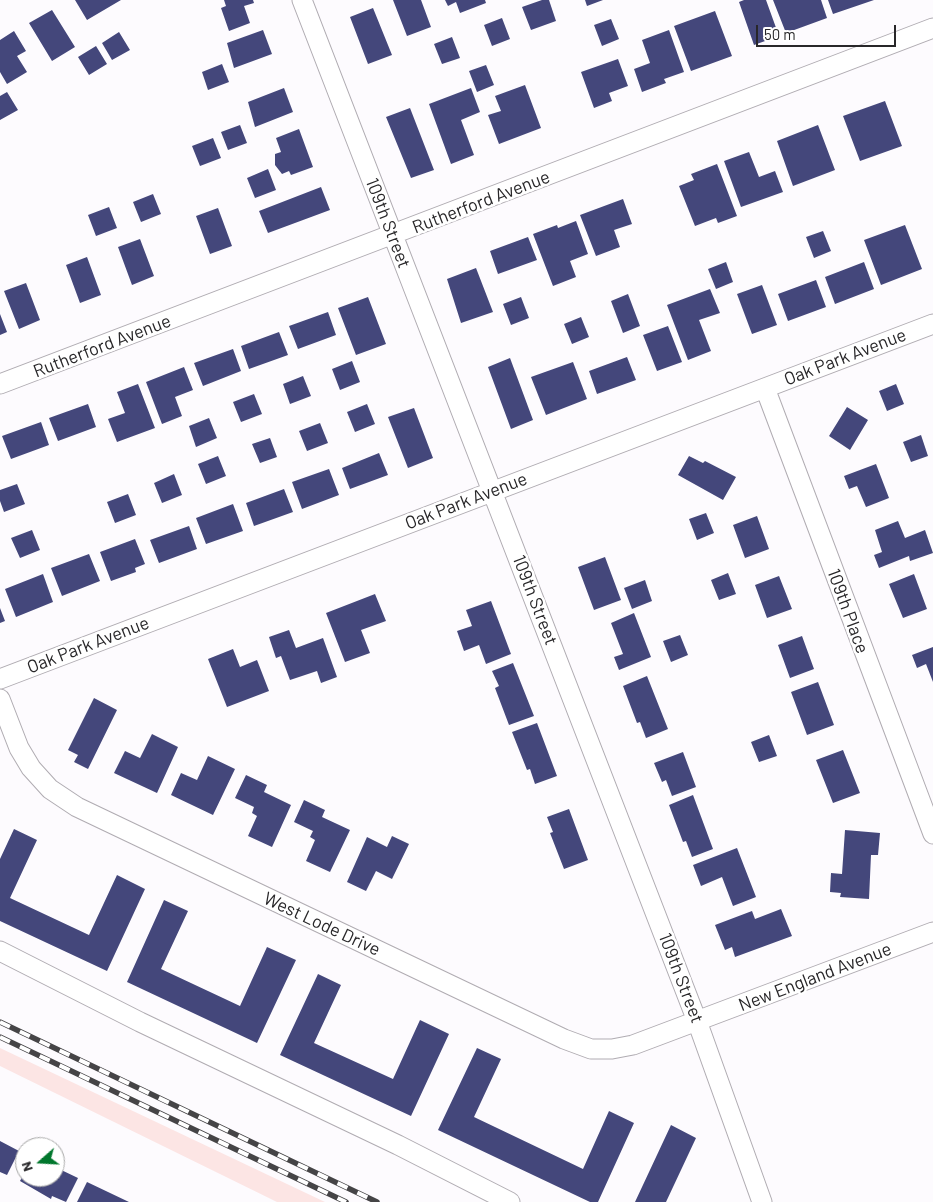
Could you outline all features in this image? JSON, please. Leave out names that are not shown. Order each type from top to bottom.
[{"type":"street","name":"109th Street","points":[[302,0],[697,1021],[762,1202]]},
{"type":"street","name":"Rutherford Avenue","points":[[0,384],[933,28]]},
{"type":"street","name":"Oak Park Avenue","points":[[0,679],[933,324]]},
{"type":"street","name":"109th Place","points":[[765,388],[933,834]]},
{"type":"street","name":"West Lode Drive","points":[[0,699],[19,748],[31,768],[50,789],[77,807],[564,1039],[591,1049],[612,1049],[633,1045],[697,1021]]},
{"type":"street","name":"New England Avenue","points":[[697,1021],[933,932]]},
{"type":"street","points":[[0,950],[140,1022],[398,1145],[510,1202]]},
{"type":"shaded area","points":[[0,1048],[325,1202],[277,1202],[0,1066]]},
{"type":"building","points":[[75,0],[121,0],[87,20]]},
{"type":"building","points":[[224,0],[253,0],[254,3],[244,6],[250,23],[229,31],[221,8],[226,6]]},
{"type":"building","points":[[393,0],[421,0],[431,27],[407,36]]},
{"type":"building","points":[[445,0],[485,0],[486,3],[460,13],[456,2],[448,6]]},
{"type":"building","points":[[542,0],[549,0],[556,21],[531,30],[522,7]]},
{"type":"building","points":[[585,0],[603,0],[587,6]]},
{"type":"building","points":[[744,0],[766,0],[779,36],[754,45],[739,2]]},
{"type":"building","points":[[773,0],[821,0],[827,18],[786,33]]},
{"type":"building","points":[[828,0],[874,0],[833,14]]},
{"type":"building","points":[[373,8],[392,55],[368,64],[350,17]]},
{"type":"building","points":[[52,10],[75,47],[52,61],[29,23]]},
{"type":"building","points":[[715,11],[732,56],[691,71],[674,26]]},
{"type":"building","points":[[502,18],[510,39],[492,46],[484,25]]},
{"type":"building","points":[[611,19],[619,39],[602,46],[594,25]]},
{"type":"building","points":[[263,30],[272,54],[234,68],[227,43]]},
{"type":"building","points":[[669,30],[684,72],[664,79],[666,83],[642,92],[634,69],[650,63],[642,40]]},
{"type":"building","points":[[14,31],[26,51],[17,56],[27,72],[7,84],[0,72],[0,40]]},
{"type":"building","points":[[119,32],[130,50],[112,60],[102,43]]},
{"type":"building","points":[[452,37],[460,58],[442,64],[434,44]]},
{"type":"building","points":[[96,46],[107,64],[89,75],[78,57]]},
{"type":"building","points":[[618,59],[628,86],[609,93],[612,101],[594,108],[581,72]]},
{"type":"building","points":[[222,64],[229,82],[208,90],[202,72]]},
{"type":"building","points":[[486,65],[494,85],[477,92],[469,71]]},
{"type":"building","points":[[525,85],[541,128],[499,144],[488,115],[501,111],[495,96]]},
{"type":"building","points":[[284,88],[293,112],[255,127],[248,102]]},
{"type":"building","points":[[471,88],[480,112],[461,120],[474,155],[451,164],[429,104]]},
{"type":"building","points":[[7,92],[18,110],[0,120],[0,96]]},
{"type":"building","points":[[885,101],[902,146],[860,161],[843,116]]},
{"type":"building","points":[[410,108],[434,170],[411,178],[386,117]]},
{"type":"building","points":[[240,125],[247,143],[228,150],[221,132]]},
{"type":"building","points":[[818,125],[835,170],[793,186],[777,141]]},
{"type":"building","points":[[299,129],[313,167],[291,175],[289,171],[282,174],[275,165],[275,154],[281,152],[276,138]]},
{"type":"building","points":[[213,138],[221,158],[200,166],[192,146]]},
{"type":"building","points":[[749,152],[759,177],[775,171],[783,192],[741,207],[724,161]]},
{"type":"building","points":[[717,164],[737,216],[718,223],[716,218],[695,226],[679,186],[694,180],[691,174]]},
{"type":"building","points":[[268,169],[276,190],[255,198],[247,178]]},
{"type":"building","points":[[321,187],[330,210],[268,233],[259,211]]},
{"type":"building","points":[[153,194],[161,214],[141,222],[133,202]]},
{"type":"building","points":[[623,199],[632,224],[614,230],[620,247],[596,256],[580,215]]},
{"type":"building","points":[[109,207],[117,228],[96,236],[88,215]]},
{"type":"building","points":[[218,208],[232,246],[210,254],[196,216]]},
{"type":"building","points":[[576,221],[588,254],[570,261],[576,277],[553,286],[533,234],[557,225],[558,228]]},
{"type":"building","points":[[905,225],[922,269],[881,285],[864,240]]},
{"type":"building","points":[[823,231],[831,251],[814,258],[806,237]]},
{"type":"building","points":[[528,237],[537,260],[498,274],[490,251]]},
{"type":"building","points":[[140,239],[154,276],[132,285],[118,247]]},
{"type":"building","points":[[87,257],[101,295],[80,303],[66,265]]},
{"type":"building","points":[[726,262],[733,282],[716,289],[708,269]]},
{"type":"building","points":[[864,262],[874,289],[835,304],[825,277]]},
{"type":"building","points":[[476,268],[493,312],[461,323],[447,279]]},
{"type":"building","points":[[816,280],[826,307],[788,321],[778,294]]},
{"type":"building","points":[[26,283],[40,320],[19,329],[4,291]]},
{"type":"building","points":[[762,285],[777,325],[752,334],[737,294]]},
{"type":"building","points":[[710,289],[720,313],[699,320],[711,351],[688,360],[667,305]]},
{"type":"building","points":[[628,294],[640,326],[623,333],[611,301]]},
{"type":"building","points":[[368,297],[386,344],[356,355],[338,308]]},
{"type":"building","points":[[521,297],[529,318],[511,325],[503,304]]},
{"type":"building","points":[[328,312],[336,335],[298,349],[289,326]]},
{"type":"building","points":[[0,314],[7,332],[0,335]]},
{"type":"building","points":[[581,317],[589,337],[572,344],[564,324]]},
{"type":"building","points":[[668,326],[682,362],[657,371],[643,335]]},
{"type":"building","points":[[279,332],[288,355],[249,369],[241,346]]},
{"type":"building","points":[[233,349],[241,371],[203,386],[194,363]]},
{"type":"building","points":[[627,357],[636,380],[597,394],[589,371]]},
{"type":"building","points":[[510,358],[533,420],[511,429],[488,367]]},
{"type":"building","points":[[352,361],[360,382],[340,390],[332,369]]},
{"type":"building","points":[[573,362],[587,399],[546,415],[531,377]]},
{"type":"building","points":[[184,367],[193,390],[175,397],[182,416],[162,424],[146,382]]},
{"type":"building","points":[[303,376],[311,396],[290,404],[283,384]]},
{"type":"building","points":[[138,384],[155,428],[117,442],[108,419],[125,413],[117,392]]},
{"type":"building","points":[[896,384],[904,404],[887,411],[879,391]]},
{"type":"building","points":[[254,394],[262,414],[241,422],[233,402]]},
{"type":"building","points":[[88,404],[96,427],[58,441],[49,418]]},
{"type":"building","points":[[367,404],[375,424],[355,432],[347,412]]},
{"type":"building","points":[[847,407],[868,420],[850,450],[829,436]]},
{"type":"building","points":[[414,408],[433,458],[408,468],[388,417]]},
{"type":"building","points":[[209,418],[217,438],[196,447],[189,426]]},
{"type":"building","points":[[41,422],[49,445],[11,459],[2,436]]},
{"type":"building","points":[[320,423],[328,443],[307,451],[299,431]]},
{"type":"building","points":[[921,435],[928,456],[911,462],[903,442]]},
{"type":"building","points":[[270,438],[277,457],[260,463],[252,444]]},
{"type":"building","points":[[379,453],[388,475],[350,489],[342,468]]},
{"type":"building","points":[[218,456],[226,476],[206,484],[198,464]]},
{"type":"building","points":[[689,456],[703,463],[705,461],[736,477],[723,500],[678,475]]},
{"type":"building","points":[[876,464],[889,498],[866,507],[857,486],[849,489],[844,476]]},
{"type":"building","points":[[329,469],[339,495],[302,509],[292,482]]},
{"type":"building","points":[[174,474],[182,495],[162,503],[154,483]]},
{"type":"building","points":[[17,484],[25,504],[4,512],[0,501],[0,490]]},
{"type":"building","points":[[284,489],[293,512],[254,526],[246,503]]},
{"type":"building","points":[[128,494],[136,515],[115,523],[107,502]]},
{"type":"building","points":[[233,504],[243,531],[206,544],[196,518]]},
{"type":"building","points":[[706,513],[714,533],[697,540],[689,519]]},
{"type":"building","points":[[757,516],[769,549],[745,558],[733,525]]},
{"type":"building","points":[[898,521],[905,538],[925,530],[933,553],[910,561],[909,556],[879,568],[874,555],[882,552],[875,530]]},
{"type":"building","points":[[189,526],[197,549],[159,563],[150,540]]},
{"type":"building","points":[[32,530],[40,550],[20,558],[11,538]]},
{"type":"building","points":[[135,539],[145,564],[135,568],[136,572],[111,581],[100,552]]},
{"type":"building","points":[[89,554],[100,581],[62,596],[51,568]]},
{"type":"building","points":[[605,557],[621,600],[594,610],[578,567]]},
{"type":"building","points":[[728,573],[736,594],[719,600],[711,580]]},
{"type":"building","points":[[43,574],[53,602],[16,617],[5,589]]},
{"type":"building","points":[[914,574],[927,609],[903,618],[889,584]]},
{"type":"building","points":[[779,576],[792,609],[767,618],[755,585]]},
{"type":"building","points":[[645,580],[652,601],[632,609],[624,588]]},
{"type":"building","points":[[375,594],[386,621],[361,630],[370,653],[345,662],[326,613]]},
{"type":"building","points":[[491,601],[511,654],[486,664],[479,645],[464,651],[457,631],[472,626],[466,610]]},
{"type":"building","points":[[0,608],[5,621],[0,623]]},
{"type":"building","points":[[634,613],[651,657],[619,670],[614,657],[623,654],[611,623]]},
{"type":"building","points":[[289,630],[296,648],[323,638],[337,677],[321,683],[317,671],[290,680],[281,656],[276,658],[269,637]]},
{"type":"building","points":[[680,635],[688,655],[671,662],[663,641]]},
{"type":"building","points":[[802,636],[814,669],[790,678],[778,645]]},
{"type":"building","points":[[933,647],[933,682],[926,664],[917,668],[912,655]]},
{"type":"building","points":[[233,649],[240,667],[257,660],[269,691],[227,707],[208,659]]},
{"type":"building","points":[[513,663],[534,716],[509,725],[495,688],[499,686],[492,671]]},
{"type":"building","points":[[647,676],[668,729],[646,738],[640,722],[637,723],[623,686]]},
{"type":"building","points":[[818,682],[834,725],[807,735],[791,692]]},
{"type":"building","points":[[94,698],[117,710],[88,769],[74,762],[78,755],[68,750]]},
{"type":"building","points":[[537,723],[557,776],[535,784],[530,769],[527,770],[512,732]]},
{"type":"building","points":[[152,734],[178,747],[157,793],[114,773],[125,751],[140,758]]},
{"type":"building","points":[[769,735],[777,756],[759,762],[751,742]]},
{"type":"building","points":[[843,750],[860,793],[833,803],[816,760]]},
{"type":"building","points":[[683,752],[696,787],[672,796],[666,780],[662,782],[654,763]]},
{"type":"building","points":[[208,756],[235,769],[213,815],[171,795],[181,773],[197,780]]},
{"type":"building","points":[[246,775],[267,785],[264,792],[291,805],[272,847],[248,836],[257,816],[252,813],[254,807],[235,798]]},
{"type":"building","points":[[693,795],[713,849],[692,857],[686,841],[683,842],[669,805]]},
{"type":"building","points":[[304,800],[325,810],[322,817],[350,830],[330,872],[306,861],[315,840],[310,837],[313,831],[294,822]]},
{"type":"building","points":[[569,809],[588,860],[564,869],[550,833],[553,832],[547,817]]},
{"type":"building","points":[[14,829],[37,840],[10,898],[89,935],[117,875],[145,889],[107,971],[0,921],[0,859]]},
{"type":"building","points":[[845,830],[880,833],[878,855],[871,855],[869,899],[840,897],[841,893],[830,892],[831,873],[842,874]]},
{"type":"building","points":[[392,836],[409,844],[392,879],[376,871],[366,891],[347,882],[367,837],[387,847]]},
{"type":"building","points":[[737,848],[756,897],[733,906],[722,877],[701,886],[693,865]]},
{"type":"building","points":[[164,900],[188,911],[161,969],[240,1006],[267,947],[296,960],[257,1043],[127,982]]},
{"type":"building","points":[[781,909],[792,936],[735,957],[732,947],[725,950],[715,925],[752,911],[755,919]]},
{"type":"building","points":[[318,974],[341,985],[314,1043],[393,1079],[420,1020],[449,1034],[411,1116],[280,1055]]},
{"type":"building","points":[[477,1048],[501,1059],[474,1117],[583,1169],[609,1111],[634,1123],[598,1202],[590,1202],[438,1130]]},
{"type":"building","points":[[671,1125],[696,1138],[666,1202],[635,1202]]},
{"type":"building","points":[[0,1141],[15,1149],[15,1159],[7,1175],[0,1172]]},
{"type":"building","points":[[65,1172],[78,1178],[66,1202],[52,1196],[51,1199],[30,1187],[65,1187]]},
{"type":"building","points":[[87,1182],[129,1202],[77,1202]]},
{"type":"railway","points":[[0,1022],[377,1202]]},
{"type":"railway","points":[[0,1037],[346,1202]]}]
